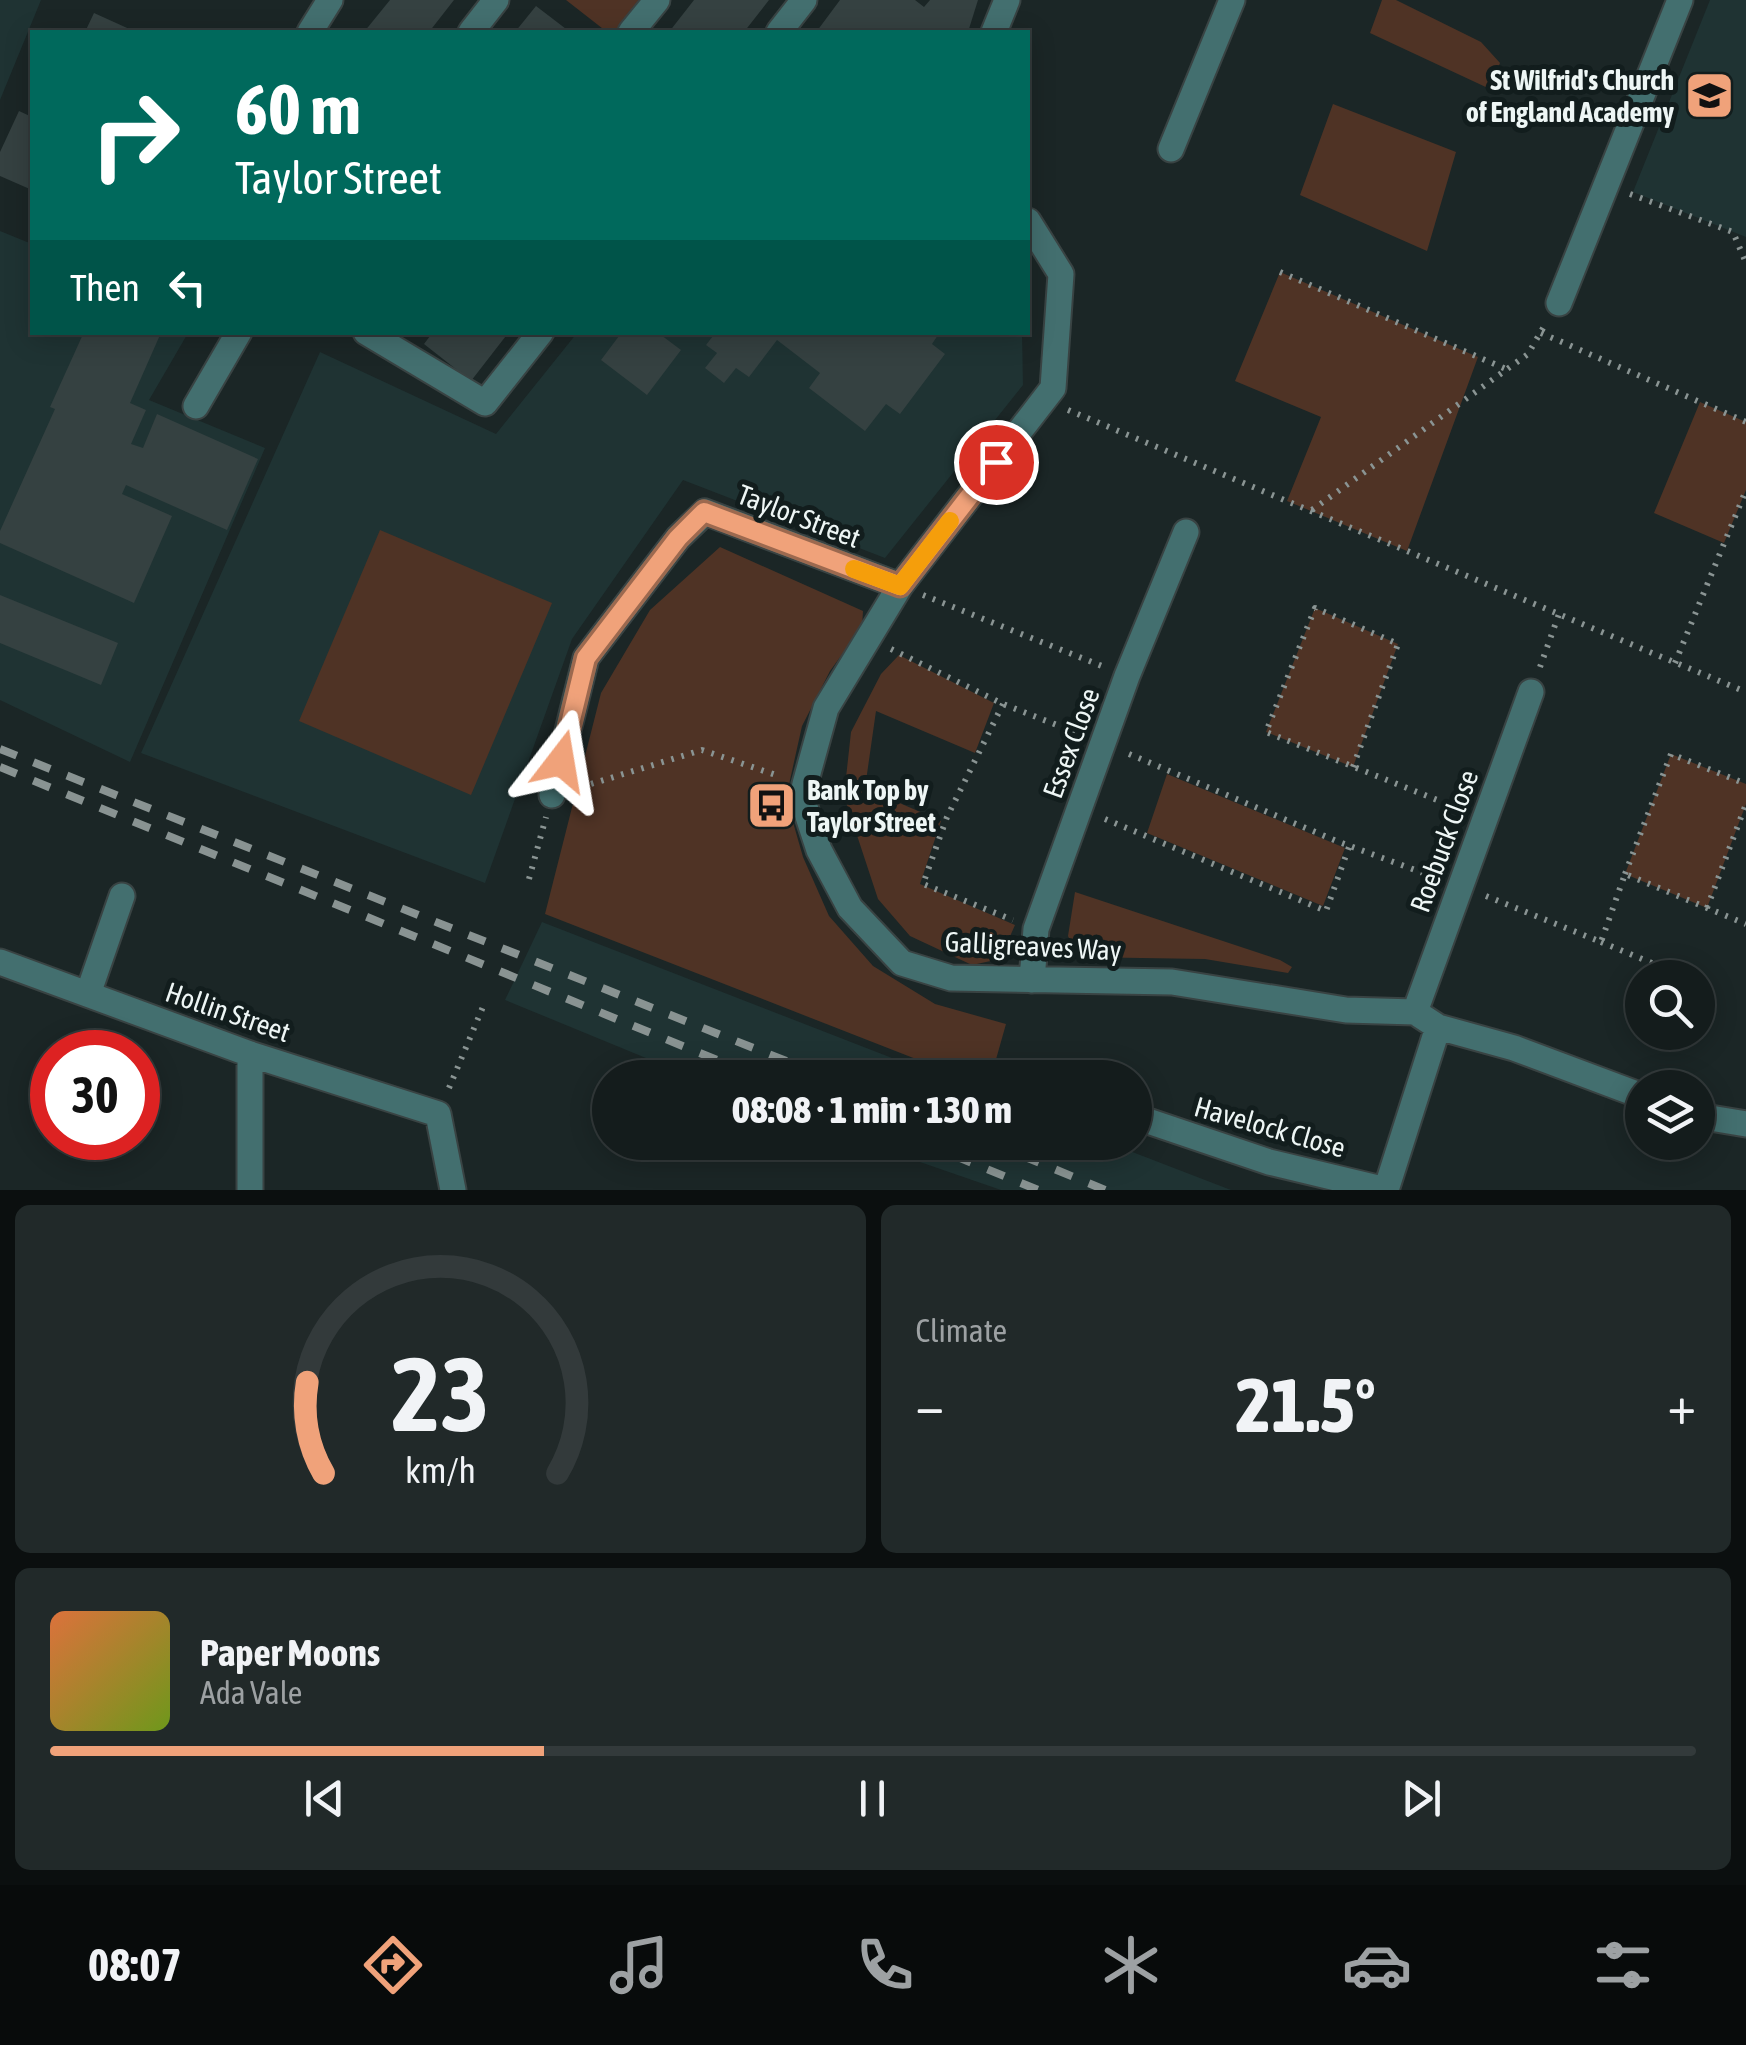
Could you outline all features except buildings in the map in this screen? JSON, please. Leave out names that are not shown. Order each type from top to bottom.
[{"type":"street","points":[[311,30],[330,0]]},
{"type":"street","points":[[473,30],[496,0]]},
{"type":"street","points":[[633,30],[657,0]]},
{"type":"street","points":[[780,30],[804,0]]},
{"type":"street","points":[[995,30],[1006,0]]},
{"type":"street","points":[[1171,150],[1232,0]]},
{"type":"street","points":[[1558,303],[1680,0]]},
{"type":"street","name":"Galligreaves Way","points":[[1030,224],[1061,274],[1052,388],[900,586],[826,708],[802,798],[820,850],[850,908],[902,963],[951,978],[1172,982],[1346,1010],[1415,1012]]},
{"type":"street","points":[[196,406],[236,335]]},
{"type":"street","points":[[380,336],[485,403],[539,335]]},
{"type":"street","name":"Taylor Street","points":[[552,795],[586,658],[678,538],[704,512],[900,586]]},
{"type":"street","name":"Essex Close","points":[[1032,980],[1036,929],[1126,676],[1186,532]]},
{"type":"street","name":"Roebuck Close","points":[[1415,1012],[1531,692]]},
{"type":"street","points":[[88,994],[122,896]]},
{"type":"street","name":"Hollin Street","points":[[0,962],[250,1054],[438,1114]]},
{"type":"street","points":[[1415,1012],[1438,1027],[1514,1048],[1625,1090]]},
{"type":"street","name":"Havelock Close","points":[[1152,1122],[1268,1162],[1386,1190],[1438,1027]]},
{"type":"street","points":[[250,1054],[250,1190]]},
{"type":"street","points":[[438,1114],[453,1190]]},
{"type":"street","points":[[1715,1119],[1746,1124]]},
{"type":"path","points":[[1605,185],[1733,232],[1746,264]]},
{"type":"path","points":[[1280,272],[1507,370]]},
{"type":"path","points":[[1311,511],[1528,354],[1558,303]]},
{"type":"path","points":[[1541,333],[1746,422]]},
{"type":"path","points":[[1044,400],[1746,692]]},
{"type":"path","points":[[1675,662],[1746,490]]},
{"type":"path","points":[[900,586],[1126,676]]},
{"type":"path","points":[[1354,767],[1398,644],[1315,608],[1266,732],[1354,767],[1485,819]]},
{"type":"path","points":[[1531,692],[1558,614]]},
{"type":"path","points":[[867,639],[1003,704],[1349,847],[1326,910],[1079,808]]},
{"type":"path","points":[[1003,704],[947,817],[923,884],[1036,929]]},
{"type":"path","points":[[530,879],[552,795],[702,750],[805,784]]},
{"type":"path","points":[[1601,942],[1670,754],[1746,784]]},
{"type":"path","points":[[1707,908],[1746,804]]},
{"type":"path","points":[[1338,842],[1458,885],[1644,960]]},
{"type":"path","points":[[1625,874],[1746,924]]},
{"type":"path","points":[[438,1114],[485,1002]]},
{"type":"shaded area","points":[[0,0],[41,0],[0,100]]},
{"type":"shaded area","points":[[566,0],[646,0],[621,30],[604,30]]},
{"type":"shaded area","points":[[1382,0],[1396,0],[1481,42],[1500,63],[1490,89],[1370,33]]},
{"type":"shaded area","name":"St Wilfrid's Church of England Academy","points":[[1710,0],[1746,0],[1746,237],[1633,192]]},
{"type":"shaded area","points":[[1333,104],[1456,152],[1427,251],[1300,195]]},
{"type":"shaded area","points":[[0,231],[30,243],[30,335],[187,335],[149,400],[265,448],[130,762],[0,700]]},
{"type":"shaded area","points":[[1280,272],[1478,357],[1407,551],[1287,501],[1321,417],[1235,381]]},
{"type":"shaded area","points":[[575,335],[1022,335],[1023,385],[885,558],[683,480],[572,639],[485,883],[141,753],[320,352],[496,434]]},
{"type":"shaded area","points":[[1700,402],[1746,422],[1746,490],[1724,543],[1654,513]]},
{"type":"shaded area","points":[[380,530],[552,603],[471,795],[299,721]]},
{"type":"shaded area","points":[[720,547],[863,611],[862,627],[830,671],[802,726],[786,798],[803,857],[829,916],[873,966],[935,1004],[1006,1024],[996,1060],[919,1060],[545,914],[601,693],[650,610]]},
{"type":"shaded area","points":[[1315,608],[1398,644],[1353,767],[1266,732]]},
{"type":"shaded area","points":[[899,655],[994,703],[975,753],[876,711],[865,788],[941,821],[920,884],[1015,925],[1000,959],[972,965],[910,936],[878,899],[844,796],[851,732],[881,674]]},
{"type":"shaded area","points":[[1671,754],[1746,784],[1746,804],[1707,908],[1625,874]]},
{"type":"shaded area","points":[[1167,774],[1345,848],[1323,906],[1147,833]]},
{"type":"shaded area","points":[[1075,892],[1292,967],[1288,973],[1205,959],[1078,957],[1068,936]]},
{"type":"shaded area","points":[[542,922],[897,1060],[651,1060],[505,1000]]},
{"type":"shaded area","points":[[914,1160],[1152,1160],[1231,1190],[1001,1190]]},
{"type":"railway","points":[[0,749],[784,1060]]},
{"type":"railway","points":[[0,767],[717,1060]]},
{"type":"railway","points":[[965,1160],[1038,1190]]},
{"type":"railway","points":[[1032,1160],[1105,1190]]},
{"type":"slow traffic","points":[[854,569],[900,586],[950,521]]},
{"type":"place","name":"St Wilfrid's Church of England Academy","points":[[1709,96]]},
{"type":"place","name":"Bank Top by Taylor Street","points":[[772,806]]},
{"type":"route","points":[[561,761],[586,658],[678,538],[704,512],[900,586],[996,462]]}]
